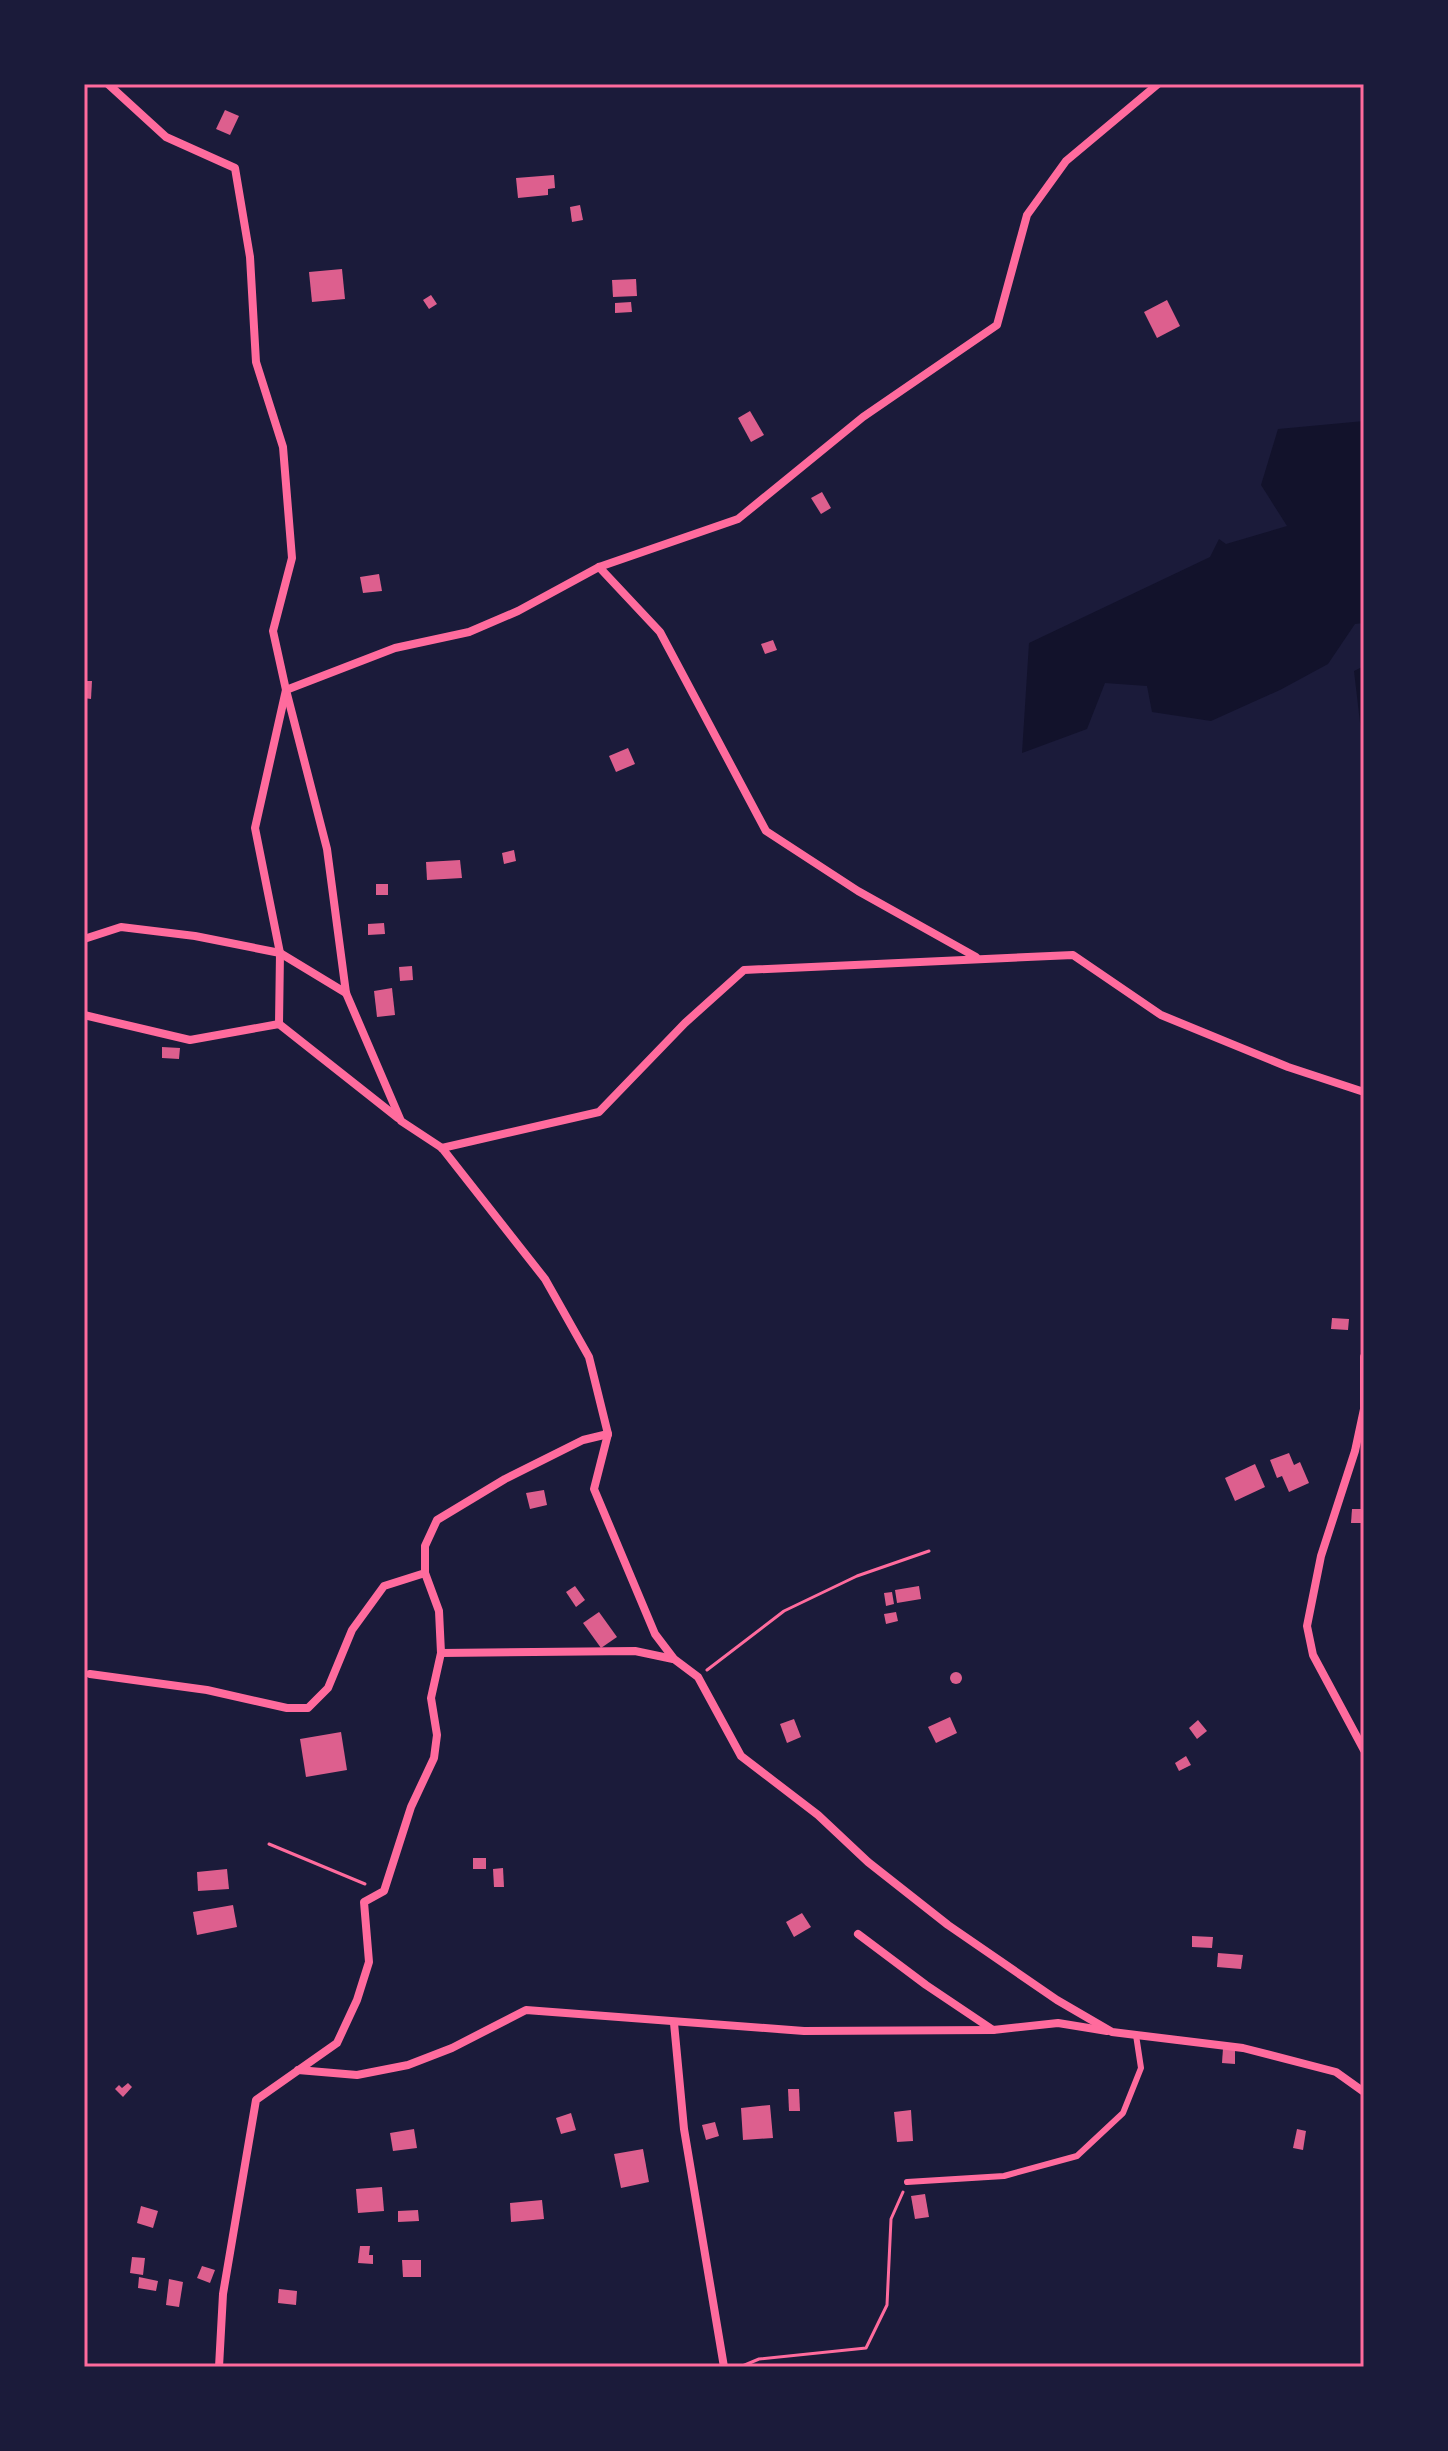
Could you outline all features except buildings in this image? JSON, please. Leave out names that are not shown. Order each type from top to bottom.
[{"type":"street","points":[[108,84],[166,137],[235,168],[250,257],[256,362],[283,447],[292,558],[273,631],[327,849],[346,993],[401,1121]]},
{"type":"street","points":[[286,690],[395,648],[469,632],[518,611],[599,567],[738,519],[863,417],[997,325],[1027,215],[1066,161],[1158,84]]},
{"type":"street","points":[[599,567],[660,632],[766,831],[858,891],[978,958]]},
{"type":"street","points":[[279,1024],[280,953],[255,828],[286,690]]},
{"type":"street","points":[[84,939],[121,927],[195,936],[280,953],[346,993]]},
{"type":"street","points":[[442,1148],[599,1112],[685,1023],[744,970],[1073,955],[1161,1015],[1288,1067],[1364,1092]]},
{"type":"street","points":[[84,1015],[190,1040],[279,1024],[401,1121],[442,1148],[545,1279],[589,1357],[608,1434],[594,1489],[655,1634],[674,1659],[698,1677],[741,1756],[818,1815],[868,1862],[948,1925],[1057,2000],[1112,2032]]},
{"type":"street","points":[[1364,1357],[1364,1408],[1355,1451],[1321,1556],[1307,1626],[1313,1655],[1364,1750]]},
{"type":"street","points":[[219,2367],[223,2294],[256,2100],[337,2043],[357,2000],[369,1962],[364,1902],[384,1891],[411,1807],[434,1758],[437,1735],[431,1698],[441,1653],[439,1611],[425,1573],[425,1546],[437,1520],[505,1479],[583,1440],[608,1434]]},
{"type":"street","points":[[90,1674],[207,1690],[287,1708],[308,1708],[328,1688],[352,1630],[384,1586],[425,1573]]},
{"type":"street","points":[[441,1653],[635,1651],[674,1659]]},
{"type":"street","points":[[858,1934],[993,2030]]},
{"type":"street","points":[[298,2070],[357,2075],[408,2065],[452,2048],[526,2010],[804,2031],[993,2030],[1058,2023],[1259,2052],[1336,2072],[1364,2092]]},
{"type":"street","points":[[674,2023],[684,2129],[724,2367]]},
{"type":"lane","points":[[907,2182],[1004,2176],[1077,2156],[1123,2113],[1141,2068],[1136,2035]]},
{"type":"path","points":[[698,1677],[784,1611],[857,1576],[929,1551]]},
{"type":"path","points":[[269,1844],[384,1891]]},
{"type":"path","points":[[740,2367],[759,2359],[866,2348],[887,2305],[891,2219],[907,2182]]},
{"type":"shaded area","points":[[1364,421],[1364,623],[1355,624],[1328,664],[1211,721],[1152,712],[1147,686],[1105,683],[1087,729],[1022,753],[1029,643],[1210,557],[1219,539],[1226,544],[1287,526],[1261,485],[1278,429]]},
{"type":"shaded area","points":[[1364,666],[1364,731],[1361,731],[1354,671]]}]
